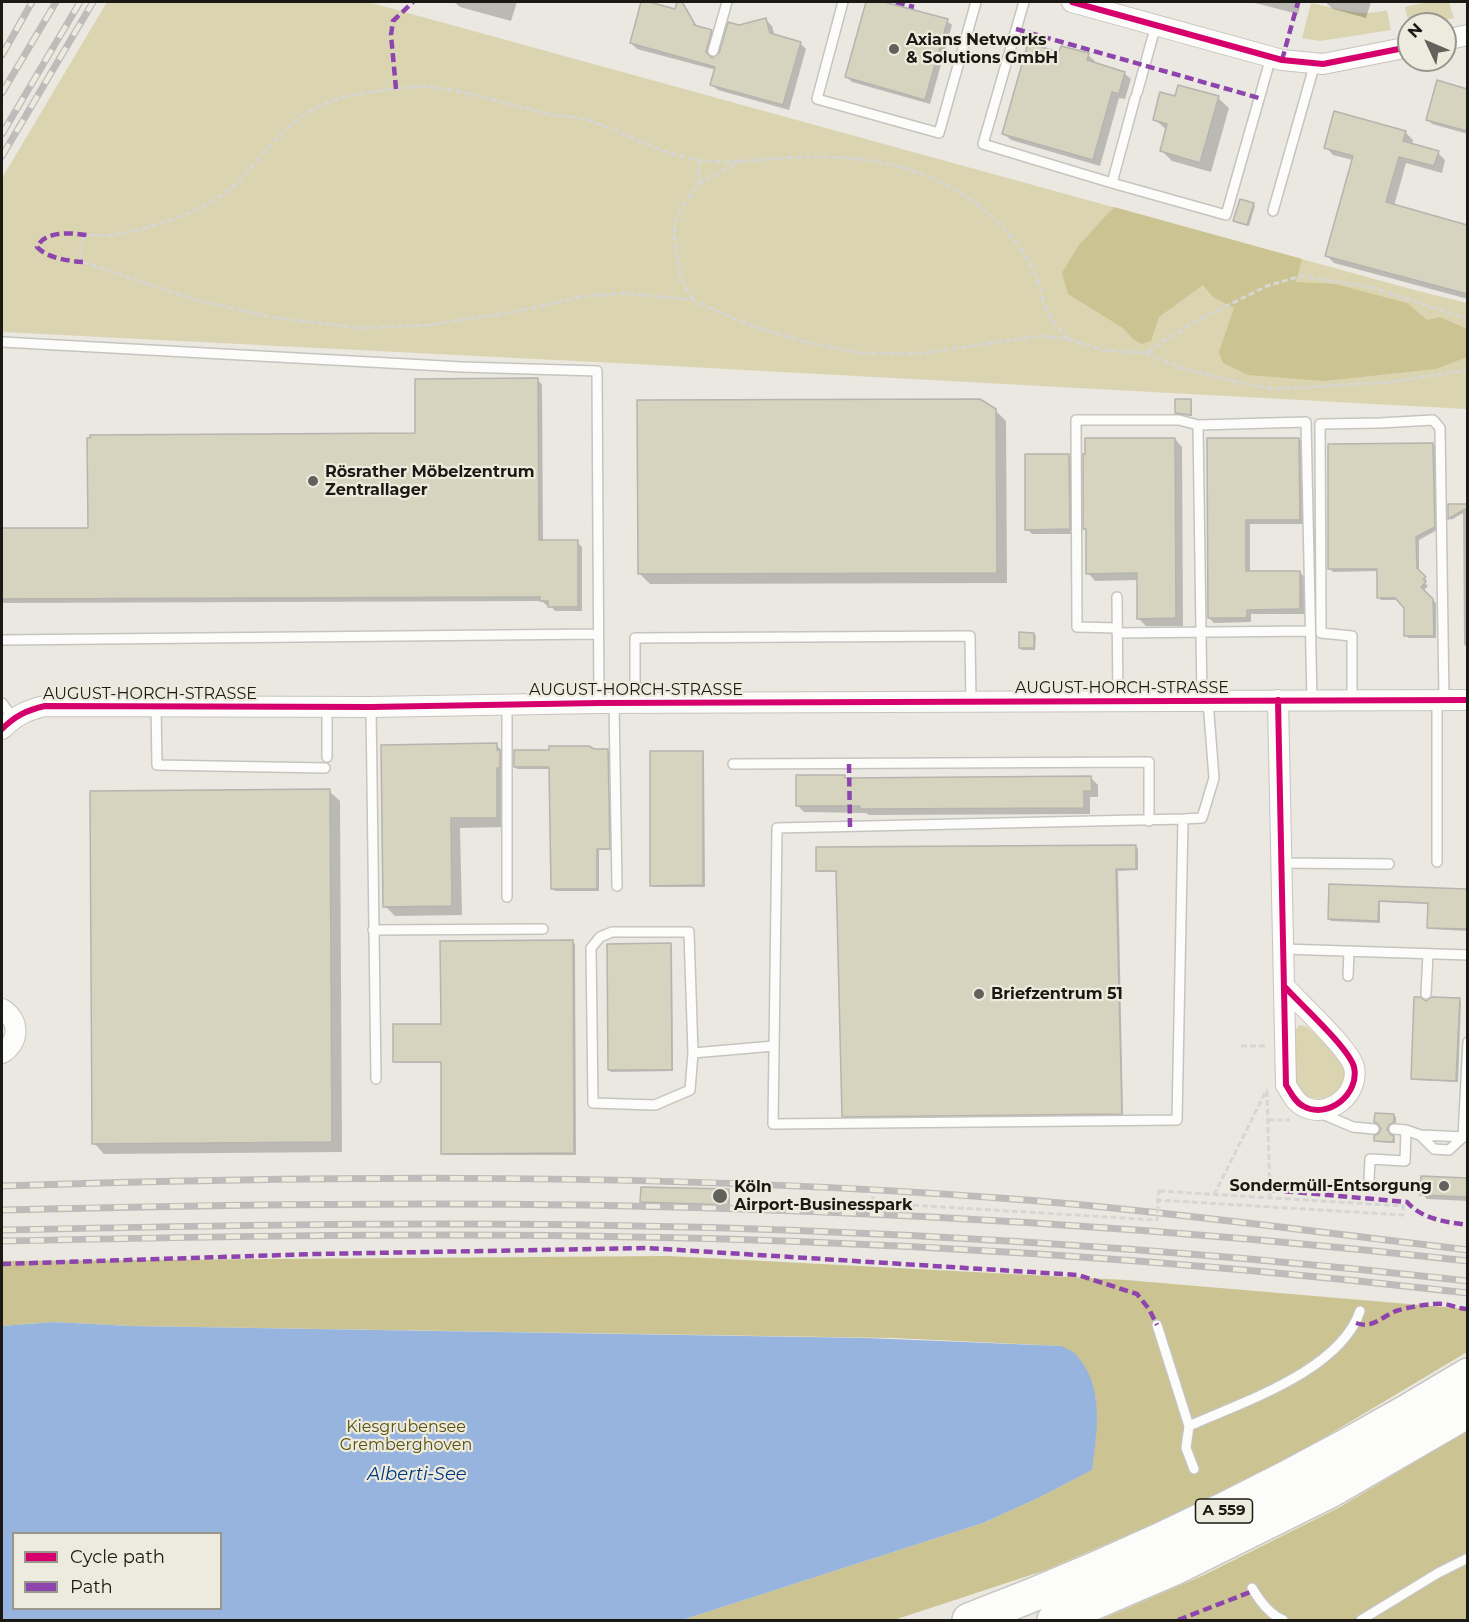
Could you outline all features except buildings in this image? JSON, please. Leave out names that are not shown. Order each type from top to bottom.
[{"type":"highway","name":"A 559","points":[[969,1620],[1055,1588],[1246,1500],[1318,1462],[1467,1376]]},
{"type":"highway","name":"A 559","points":[[1054,1620],[1177,1567],[1330,1491],[1467,1411]]},
{"type":"street","points":[[1072,2],[1093,4],[1156,25],[1271,57],[1323,64],[1397,49]]},
{"type":"street","points":[[1278,700],[1286,1085],[1294,1098],[1303,1106],[1316,1111],[1330,1108],[1346,1098],[1353,1085],[1354,1068],[1346,1051],[1284,986]]},
{"type":"street","name":"AUGUST-HORCH-STRASSE","points":[[5,717],[45,706],[372,707],[607,703],[1467,700]]},
{"type":"street","points":[[2,1009],[13,1019],[16,1035],[13,1043],[2,1053]]},
{"type":"lane","points":[[713,51],[727,2]]},
{"type":"lane","points":[[843,2],[817,99],[939,133],[976,2]]},
{"type":"lane","points":[[1024,2],[983,144],[1226,215],[1271,57]]},
{"type":"lane","points":[[1112,183],[1156,25]]},
{"type":"lane","points":[[1273,211],[1315,63]]},
{"type":"lane","points":[[2,342],[462,367],[597,371],[598,634],[607,703],[617,886]]},
{"type":"lane","points":[[1310,631],[1201,633],[1117,631],[1077,627],[1076,420],[1179,420],[1198,425],[1306,422],[1320,424],[1380,423],[1433,420],[1440,428],[1441,700],[1437,862]]},
{"type":"lane","points":[[1306,422],[1312,701]]},
{"type":"lane","points":[[1320,424],[1321,633],[1352,636],[1352,701]]},
{"type":"lane","points":[[1183,819],[1177,1120],[773,1124],[777,828],[1202,818],[1214,778],[1205,701],[1201,633],[1198,425]]},
{"type":"lane","points":[[1117,597],[1118,703]]},
{"type":"lane","points":[[2,640],[598,634]]},
{"type":"lane","points":[[635,703],[635,638],[970,636],[971,702]]},
{"type":"lane","points":[[507,704],[507,897]]},
{"type":"lane","points":[[156,706],[156,765],[325,768]]},
{"type":"lane","points":[[327,707],[327,756]]},
{"type":"lane","points":[[372,707],[375,1079]]},
{"type":"lane","points":[[733,764],[1149,762],[1149,821]]},
{"type":"lane","points":[[1281,863],[1389,864]]},
{"type":"lane","points":[[373,930],[543,929]]},
{"type":"lane","points":[[612,932],[689,932],[693,1053],[690,1090],[656,1106],[593,1103],[591,948],[600,937],[612,932]]},
{"type":"lane","points":[[1283,949],[1467,955]]},
{"type":"lane","points":[[1348,976],[1349,951]]},
{"type":"lane","points":[[1426,994],[1428,954]]},
{"type":"lane","points":[[1466,1139],[1467,1042]]},
{"type":"lane","points":[[693,1053],[774,1046]]},
{"type":"lane","points":[[1316,1111],[1353,1127],[1374,1129]]},
{"type":"lane","points":[[1394,1130],[1466,1139]]},
{"type":"lane","points":[[1369,1180],[1370,1159],[1405,1161],[1406,1130]]},
{"type":"lane","points":[[1420,1135],[1434,1149],[1449,1150],[1466,1139]]},
{"type":"lane","points":[[1189,1426],[1313,1368],[1338,1345],[1356,1323],[1360,1311]]},
{"type":"lane","points":[[1157,1325],[1189,1426],[1185,1448],[1194,1469]]},
{"type":"lane","points":[[1361,1620],[1467,1558]]},
{"type":"lane","points":[[1251,1588],[1275,1617],[1283,1620]]},
{"type":"path","points":[[1068,339],[1052,322],[1039,284],[1022,249],[976,203],[916,171],[864,158],[699,160],[657,147],[586,119],[550,115],[448,88],[420,86],[366,93],[327,103],[306,114],[279,135],[240,179],[210,202],[149,226],[118,234],[87,235],[80,244],[79,252],[83,262],[193,299],[270,317],[359,328],[429,325],[519,311],[580,297],[624,293],[693,300],[746,324],[805,342],[860,353],[917,354],[1043,336],[1068,339],[1103,350],[1146,353],[1181,368],[1276,389],[1390,382],[1467,370]]},
{"type":"path","points":[[699,160],[699,184]]},
{"type":"path","points":[[693,300],[681,277],[674,234],[676,220],[682,206],[699,184],[742,161]]},
{"type":"path","points":[[1146,353],[1194,322],[1267,286],[1301,276],[1371,287],[1467,318]]},
{"type":"path","points":[[1241,1046],[1267,1046]]},
{"type":"path","points":[[1267,1080],[1270,1197]]},
{"type":"path","points":[[1214,1195],[1267,1091],[1286,1085]]},
{"type":"path","points":[[875,1203],[1157,1220],[1159,1191],[1163,1191],[1403,1206],[1403,1215],[1160,1200]]},
{"type":"path","points":[[872,1212],[875,1203],[873,1194]]},
{"type":"shaded area","points":[[107,2],[368,2],[1467,303],[1467,409],[2,332],[2,178]]},
{"type":"shaded area","points":[[1427,2],[1449,2],[1452,12],[1406,12],[1405,7]]},
{"type":"shaded area","points":[[1311,3],[1359,13],[1387,10],[1391,30],[1320,41],[1302,38]]},
{"type":"shaded area","points":[[1114,207],[1302,259],[1296,282],[1335,284],[1407,303],[1427,320],[1440,317],[1467,329],[1467,357],[1436,369],[1324,381],[1248,375],[1223,363],[1219,352],[1234,308],[1213,297],[1203,285],[1159,317],[1151,341],[1142,344],[1134,340],[1123,328],[1068,294],[1062,273],[1079,245]]},
{"type":"shaded area","points":[[1299,1025],[1313,1031],[1340,1060],[1344,1071],[1343,1081],[1338,1090],[1330,1096],[1311,1098],[1302,1093],[1296,1083],[1293,1065],[1294,1032]]},
{"type":"shaded area","points":[[668,1256],[1126,1280],[1467,1309],[1467,1352],[1308,1447],[1237,1484],[1155,1523],[1046,1570],[894,1620],[682,1620],[983,1523],[1091,1470],[1096,1438],[1096,1398],[1061,1346],[894,1338],[131,1326],[53,1322],[2,1326],[2,1261]]},
{"type":"shaded area","points":[[1467,1431],[1467,1620],[1100,1620],[1204,1575],[1340,1507]]},
{"type":"water","name":"Alberti-See","points":[[53,1322],[131,1326],[866,1338],[1061,1346],[1076,1354],[1086,1368],[1095,1396],[1097,1426],[1092,1470],[983,1523],[682,1620],[2,1620],[2,1326]]},
{"type":"railway","points":[[2,55],[32,2]]},
{"type":"railway","points":[[2,93],[56,2]]},
{"type":"railway","points":[[2,134],[80,2]]},
{"type":"railway","points":[[2,156],[93,2]]},
{"type":"railway","points":[[2,1186],[381,1178],[760,1184],[1070,1204],[1468,1250]]},
{"type":"railway","points":[[2,1210],[220,1205],[439,1204],[695,1207],[916,1216],[1137,1230],[1468,1261]]},
{"type":"railway","points":[[2,1230],[439,1224],[695,1227],[1027,1242],[1248,1259],[1468,1281]]},
{"type":"railway","points":[[2,1241],[439,1235],[695,1238],[1027,1253],[1248,1270],[1468,1293]]},
{"type":"marked path","points":[[396,89],[391,35],[393,21],[413,2]]},
{"type":"marked path","points":[[896,2],[914,7]]},
{"type":"marked path","points":[[1282,60],[1298,2]]},
{"type":"marked path","points":[[1016,29],[1259,98]]},
{"type":"marked path","points":[[83,262],[64,260],[41,251],[37,247],[52,235],[67,233],[87,235]]},
{"type":"marked path","points":[[849,764],[850,827]]},
{"type":"marked path","points":[[1271,1190],[1407,1202],[1427,1216],[1468,1225]]},
{"type":"marked path","points":[[2,1264],[316,1254],[647,1248],[1078,1275],[1137,1294],[1149,1309],[1157,1325]]},
{"type":"marked path","points":[[1356,1323],[1372,1323],[1396,1311],[1426,1305],[1444,1304],[1468,1309]]},
{"type":"marked path","points":[[1178,1620],[1253,1591]]},
{"type":"cycle path","points":[[1072,2],[1282,60],[1323,64],[1397,49]]},
{"type":"cycle path","points":[[1278,700],[1286,1085],[1295,1100],[1303,1106],[1322,1110],[1332,1107],[1347,1095],[1352,1086],[1355,1077],[1354,1067],[1334,1038],[1284,986]]},
{"type":"cycle path","points":[[2,729],[22,714],[45,706],[371,707],[599,703],[1468,700]]},
{"type":"place","name":"Axians Networks & Solutions GmbH","points":[[894,49]]},
{"type":"place","name":"Rösrather Möbelzentrum Zentrallager","points":[[313,481]]},
{"type":"place","name":"Briefzentrum 51","points":[[979,994]]},
{"type":"place","name":"Sondermüll-Entsorgung","points":[[1444,1186]]},
{"type":"place","name":"Köln Airport-Businesspark","points":[[720,1196]]},
{"type":"park label","name":"Kiesgrubensee Gremberghoven","points":[[406,1436]]}]
